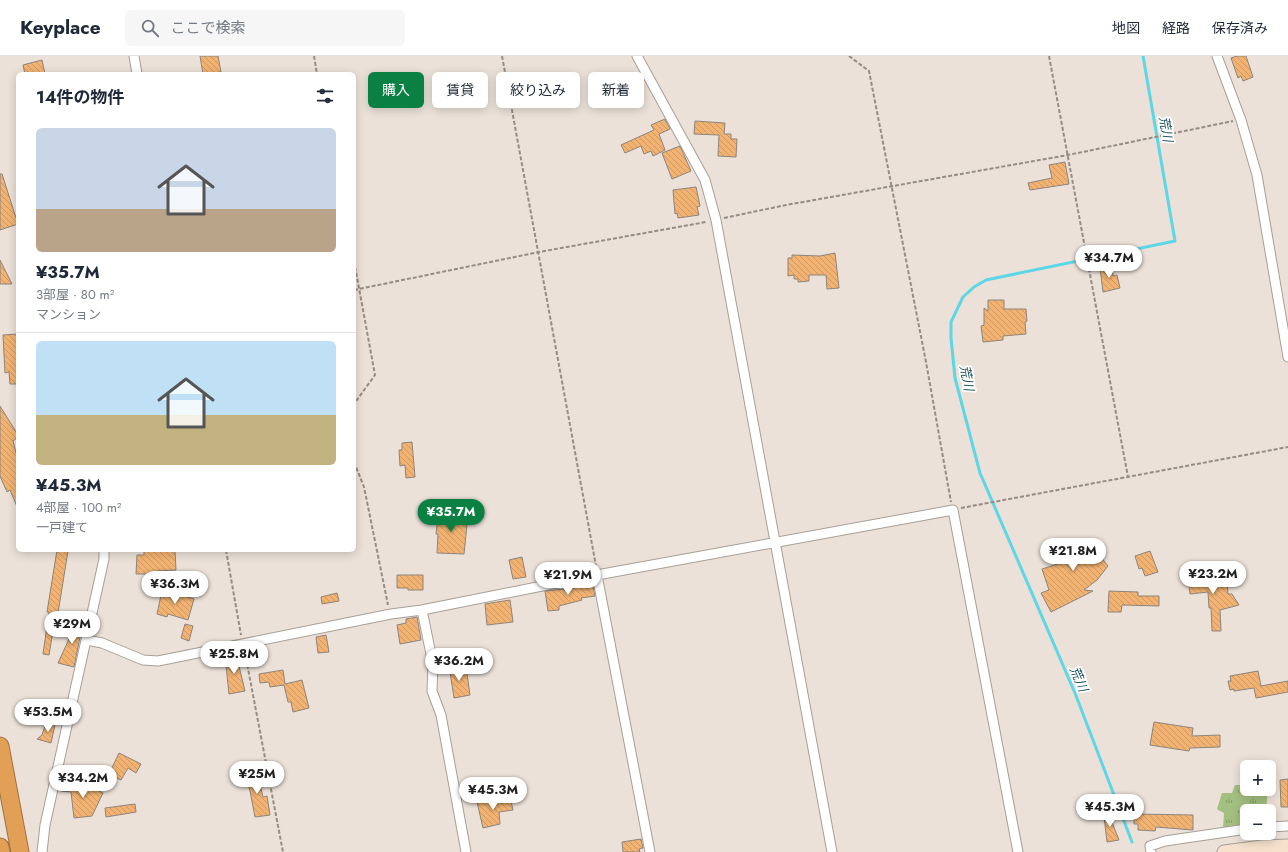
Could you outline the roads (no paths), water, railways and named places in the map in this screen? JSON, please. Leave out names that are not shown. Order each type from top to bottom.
[{"type":"highway","points":[[0,746],[20,852]]},
{"type":"highway","points":[[0,846],[1,852]]},
{"type":"street","points":[[134,56],[137,72]]},
{"type":"street","points":[[637,56],[705,180],[716,220],[832,852]]},
{"type":"street","points":[[1217,56],[1241,120],[1257,175],[1288,357]]},
{"type":"street","points":[[87,640],[102,643],[143,660],[158,661],[243,642],[390,614],[422,610],[597,575],[952,510],[1018,852]]},
{"type":"street","points":[[42,852],[44,825],[87,640],[104,559],[104,552]]},
{"type":"street","points":[[597,575],[650,852]]},
{"type":"street","points":[[422,610],[433,664],[432,691],[441,715],[466,852]]},
{"type":"street","points":[[1276,827],[1288,826]]},
{"type":"street","points":[[1151,852],[1150,846],[1164,841],[1240,830]]},
{"type":"street","points":[[1224,852],[1263,847],[1288,846]]},
{"type":"waterway","name":"荒川","points":[[1132,842],[1075,693],[980,473],[955,378],[951,322],[963,297],[974,287],[986,280],[1175,241],[1143,56]]}]
